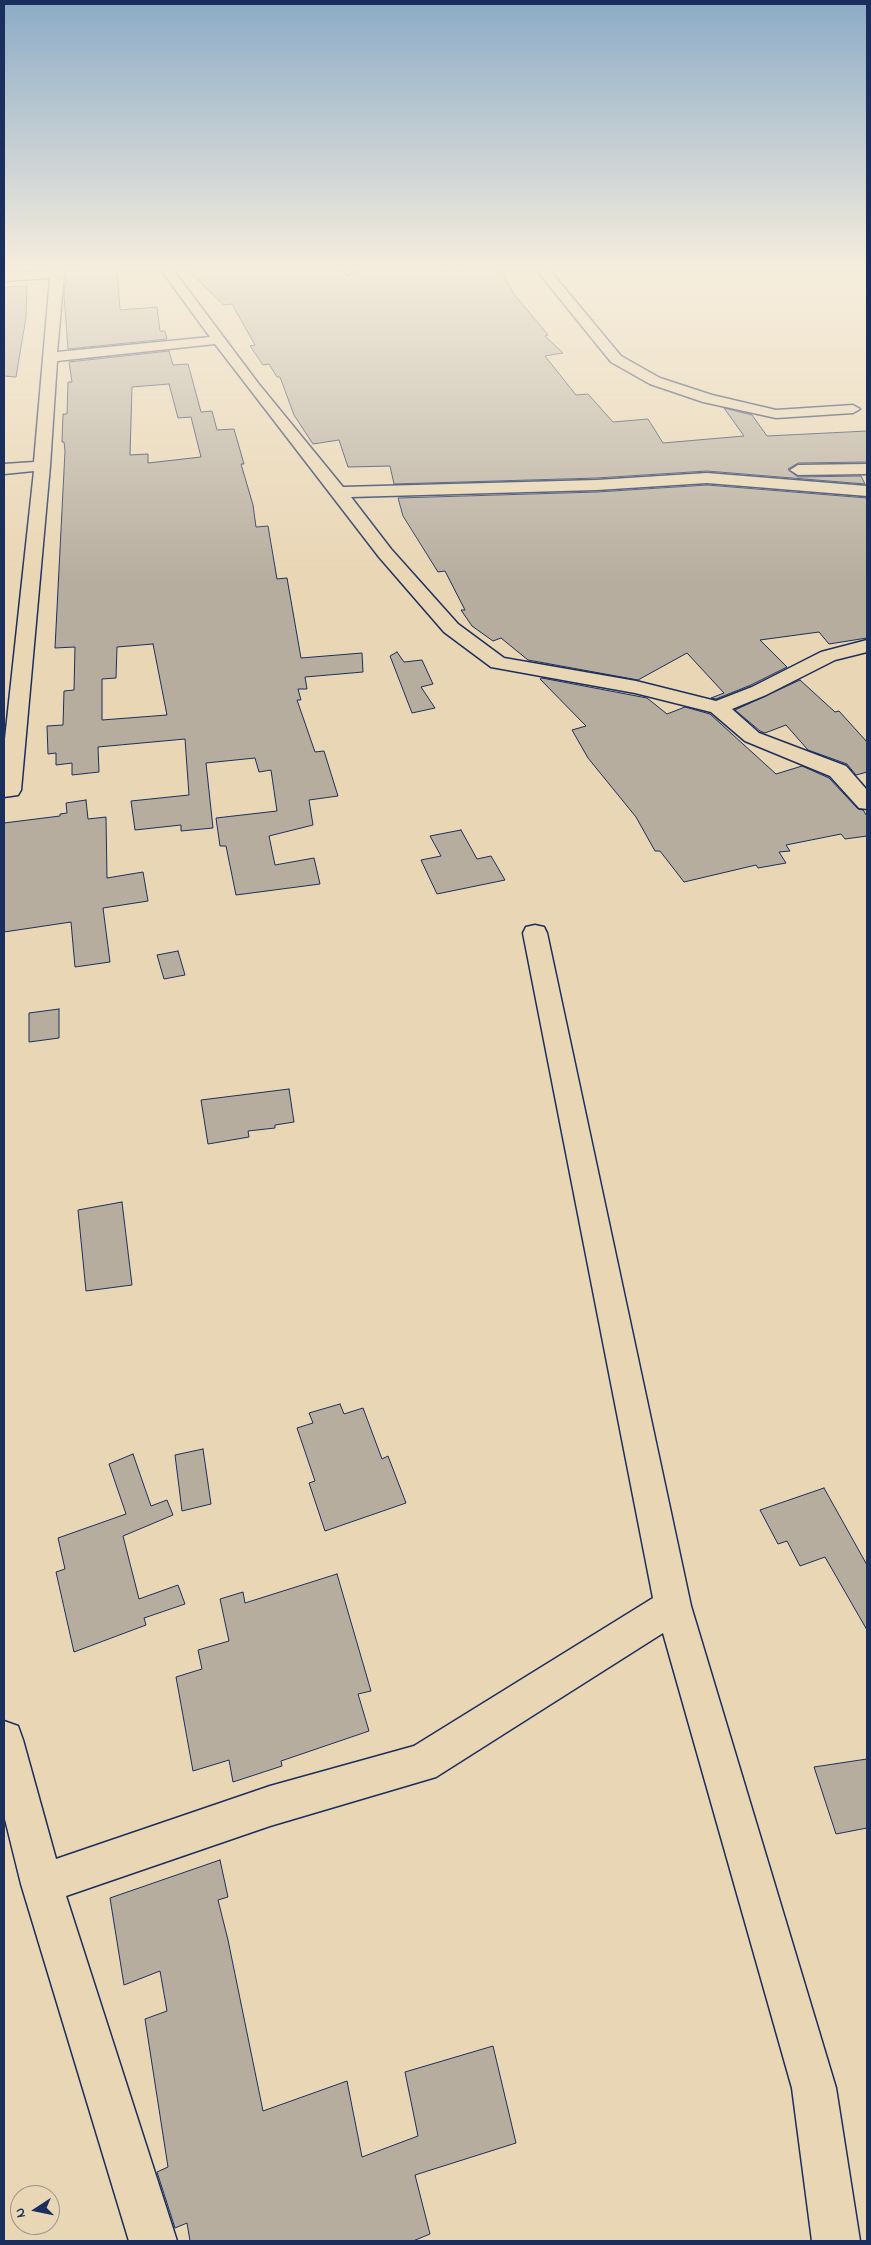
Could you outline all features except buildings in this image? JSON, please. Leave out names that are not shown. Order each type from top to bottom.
[{"type":"street","points":[[4,791],[10,790],[51,372]]},
{"type":"street","points":[[242,372],[339,492],[385,553],[451,628],[498,663],[636,687],[718,708],[752,737],[838,771],[867,803]]},
{"type":"street","points":[[639,372],[655,381],[708,399],[776,414],[853,409]]},
{"type":"street","points":[[4,469],[42,466]]},
{"type":"street","points":[[339,492],[578,486],[707,478],[790,470],[867,469]]},
{"type":"street","points":[[707,478],[867,491]]},
{"type":"street","points":[[718,708],[759,691],[828,656],[867,646]]},
{"type":"street","points":[[535,933],[673,1606],[814,2088],[836,2241]]},
{"type":"street","points":[[42,1884],[270,1806],[422,1763],[673,1606]]},
{"type":"street","points":[[4,1740],[42,1884],[153,2241]]}]
